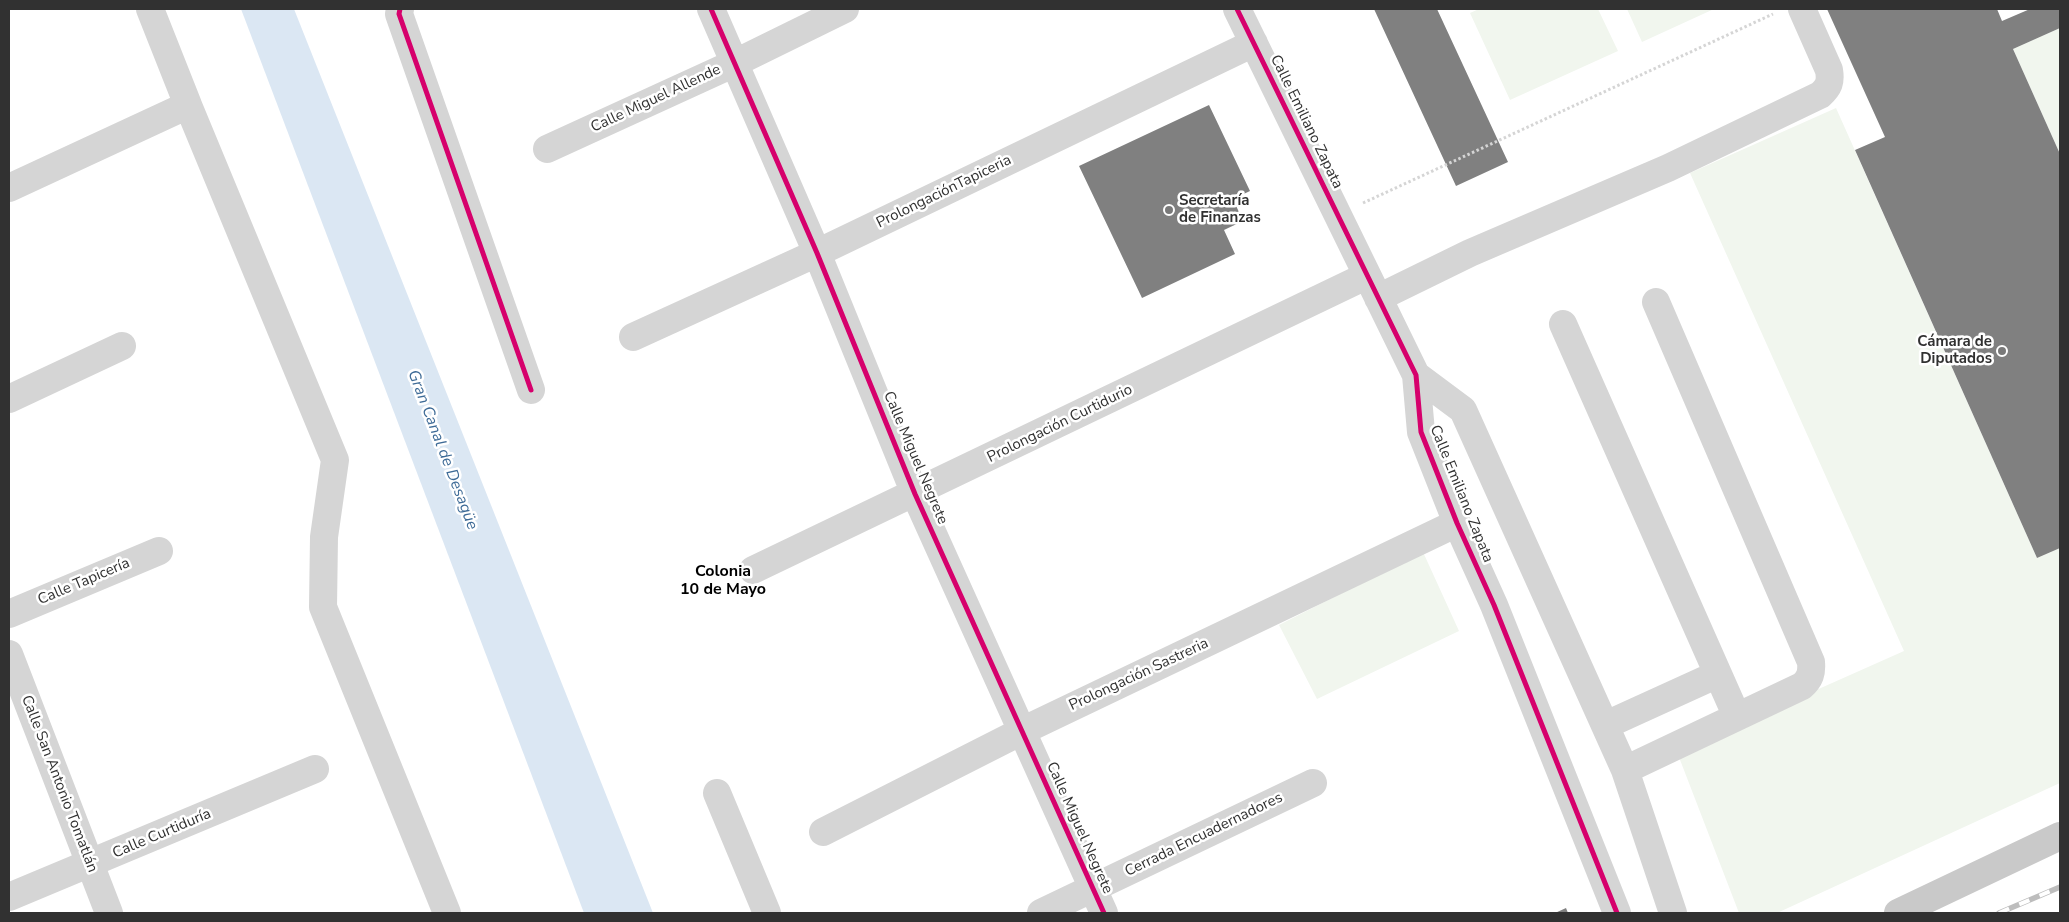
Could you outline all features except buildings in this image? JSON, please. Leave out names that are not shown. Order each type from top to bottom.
[{"type":"main road","points":[[1898,913],[2060,836]]},
{"type":"street","points":[[150,9],[335,460],[324,537],[323,608],[447,913]]},
{"type":"street","points":[[400,9],[399,14],[531,390]]},
{"type":"street","name":"Calle Miguel Negrete","points":[[711,9],[817,253],[916,494],[1104,913]]},
{"type":"street","name":"Calle Miguel Allende","points":[[547,149],[845,9]]},
{"type":"street","name":"Calle Emiliano Zapata","points":[[1237,9],[1416,375],[1420,432],[1457,524],[1494,605],[1617,913]]},
{"type":"street","name":"Prolongación Curtidurio","points":[[753,570],[1372,287],[1470,253],[1668,168],[1820,95],[1827,89],[1830,79],[1829,70],[1790,11]]},
{"type":"street","name":"ProlongaciónTapiceria","points":[[633,336],[817,253],[1254,44]]},
{"type":"street","points":[[9,188],[188,105]]},
{"type":"street","points":[[1625,770],[1802,686],[1808,680],[1812,671],[1811,662],[1656,302]]},
{"type":"street","points":[[1564,324],[1737,717]]},
{"type":"street","points":[[9,399],[122,346]]},
{"type":"street","name":"Calle Emiliano Zapata","points":[[1416,375],[1463,410],[1625,770],[1673,913]]},
{"type":"street","name":"Prolongación Sastreria","points":[[823,832],[1022,731],[1457,524]]},
{"type":"street","name":"Calle Tapicería","points":[[9,614],[159,551]]},
{"type":"street","name":"Calle San Antonio Tomatlán","points":[[9,654],[110,913]]},
{"type":"street","points":[[1606,725],[1718,674]]},
{"type":"street","name":"Calle Curtiduría","points":[[9,897],[315,769]]},
{"type":"street","name":"Cerrada Encuadernadores","points":[[1041,913],[1313,783]]},
{"type":"street","points":[[717,793],[767,913]]},
{"type":"path","points":[[1338,214],[1790,11]]},
{"type":"shaded area","points":[[1479,9],[1598,9],[1618,51],[1510,100],[1470,13]]},
{"type":"shaded area","points":[[1627,9],[1714,9],[1642,42]]},
{"type":"shaded area","points":[[2060,28],[2060,154],[2013,49]]},
{"type":"shaded area","points":[[1836,108],[2037,558],[2060,548],[2060,783],[1777,913],[1739,913],[1677,752],[1904,651],[1690,173]]},
{"type":"shaded area","points":[[1423,552],[1459,631],[1317,699],[1279,625]]},
{"type":"water","name":"Gran Canal de Desagüe","points":[[241,9],[294,9],[653,913],[584,913]]},
{"type":"railway","points":[[1999,913],[2060,887]]},
{"type":"cycle path","points":[[400,9],[399,14],[531,390]]},
{"type":"cycle path","points":[[711,9],[817,253],[915,494],[1104,913]]},
{"type":"cycle path","points":[[1237,9],[1416,375],[1421,432],[1457,523],[1494,605],[1617,913]]},
{"type":"place","name":"Secretaría de Finanzas","points":[[1169,210]]},
{"type":"place","name":"Cámara de Diputados","points":[[2002,351]]},
{"type":"district","name":"Colonia 10 de Mayo","points":[[723,581]]}]
